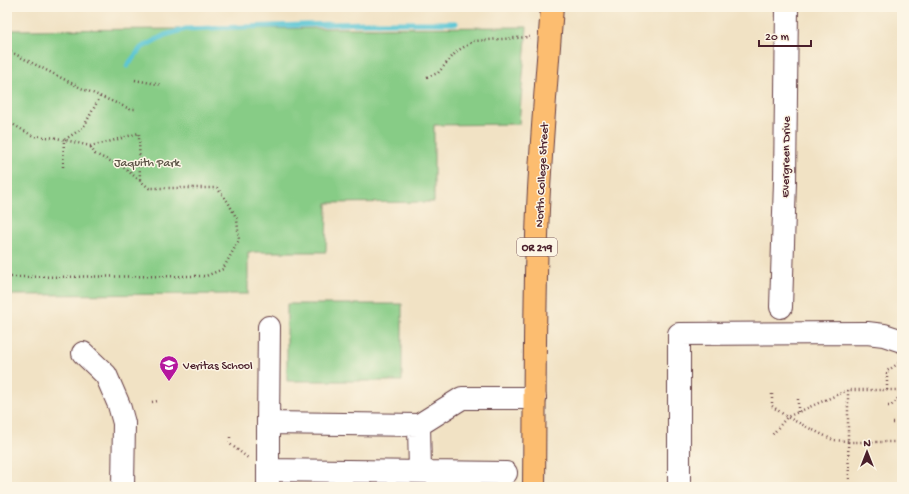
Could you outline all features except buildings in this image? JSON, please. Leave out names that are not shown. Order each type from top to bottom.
[{"type":"main road","name":"North College Street","points":[[534,487],[535,307],[538,208],[552,7]]},
{"type":"street","name":"Evergreen Drive","points":[[781,307],[785,181],[786,7]]},
{"type":"street","points":[[268,327],[268,479],[420,472],[506,473]]},
{"type":"street","points":[[680,487],[679,334],[867,332],[884,335],[902,341]]},
{"type":"street","points":[[83,353],[106,375],[119,405],[124,422],[122,487]]},
{"type":"street","points":[[268,423],[419,424],[462,398],[535,398]]},
{"type":"street","points":[[419,424],[420,472]]},
{"type":"path","points":[[427,77],[438,73],[457,51],[474,41],[530,37]]},
{"type":"path","points":[[7,50],[100,97],[130,109],[135,109]]},
{"type":"path","points":[[135,80],[162,85]]},
{"type":"path","points":[[64,140],[83,128],[100,97]]},
{"type":"path","points":[[7,121],[33,136],[57,138],[90,146],[139,133],[140,181]]},
{"type":"path","points":[[63,166],[64,140]]},
{"type":"path","points":[[7,277],[206,276],[223,269],[239,240],[237,219],[228,202],[217,188],[149,188],[123,167],[95,154],[90,146]]},
{"type":"path","points":[[887,390],[887,371],[902,362]]},
{"type":"path","points":[[848,390],[849,479]]},
{"type":"path","points":[[772,435],[787,416],[848,390],[898,390],[902,394],[891,406],[888,406]]},
{"type":"path","points":[[772,394],[772,406],[787,416],[833,440],[902,442]]},
{"type":"path","points":[[798,398],[798,412]]},
{"type":"path","points":[[152,402],[158,401]]},
{"type":"path","points":[[893,423],[902,423]]},
{"type":"path","points":[[230,437],[230,444],[249,458]]},
{"type":"green space","name":"Jaquith Park","points":[[527,27],[519,124],[434,125],[434,202],[327,203],[326,252],[248,252],[248,294],[7,295],[7,30]]},
{"type":"green space","points":[[287,304],[402,304],[402,381],[287,381]]},
{"type":"waterway","points":[[127,66],[141,48],[165,35],[186,29],[366,23],[456,23]]},
{"type":"place","name":"Veritas School","points":[[169,382]]}]
